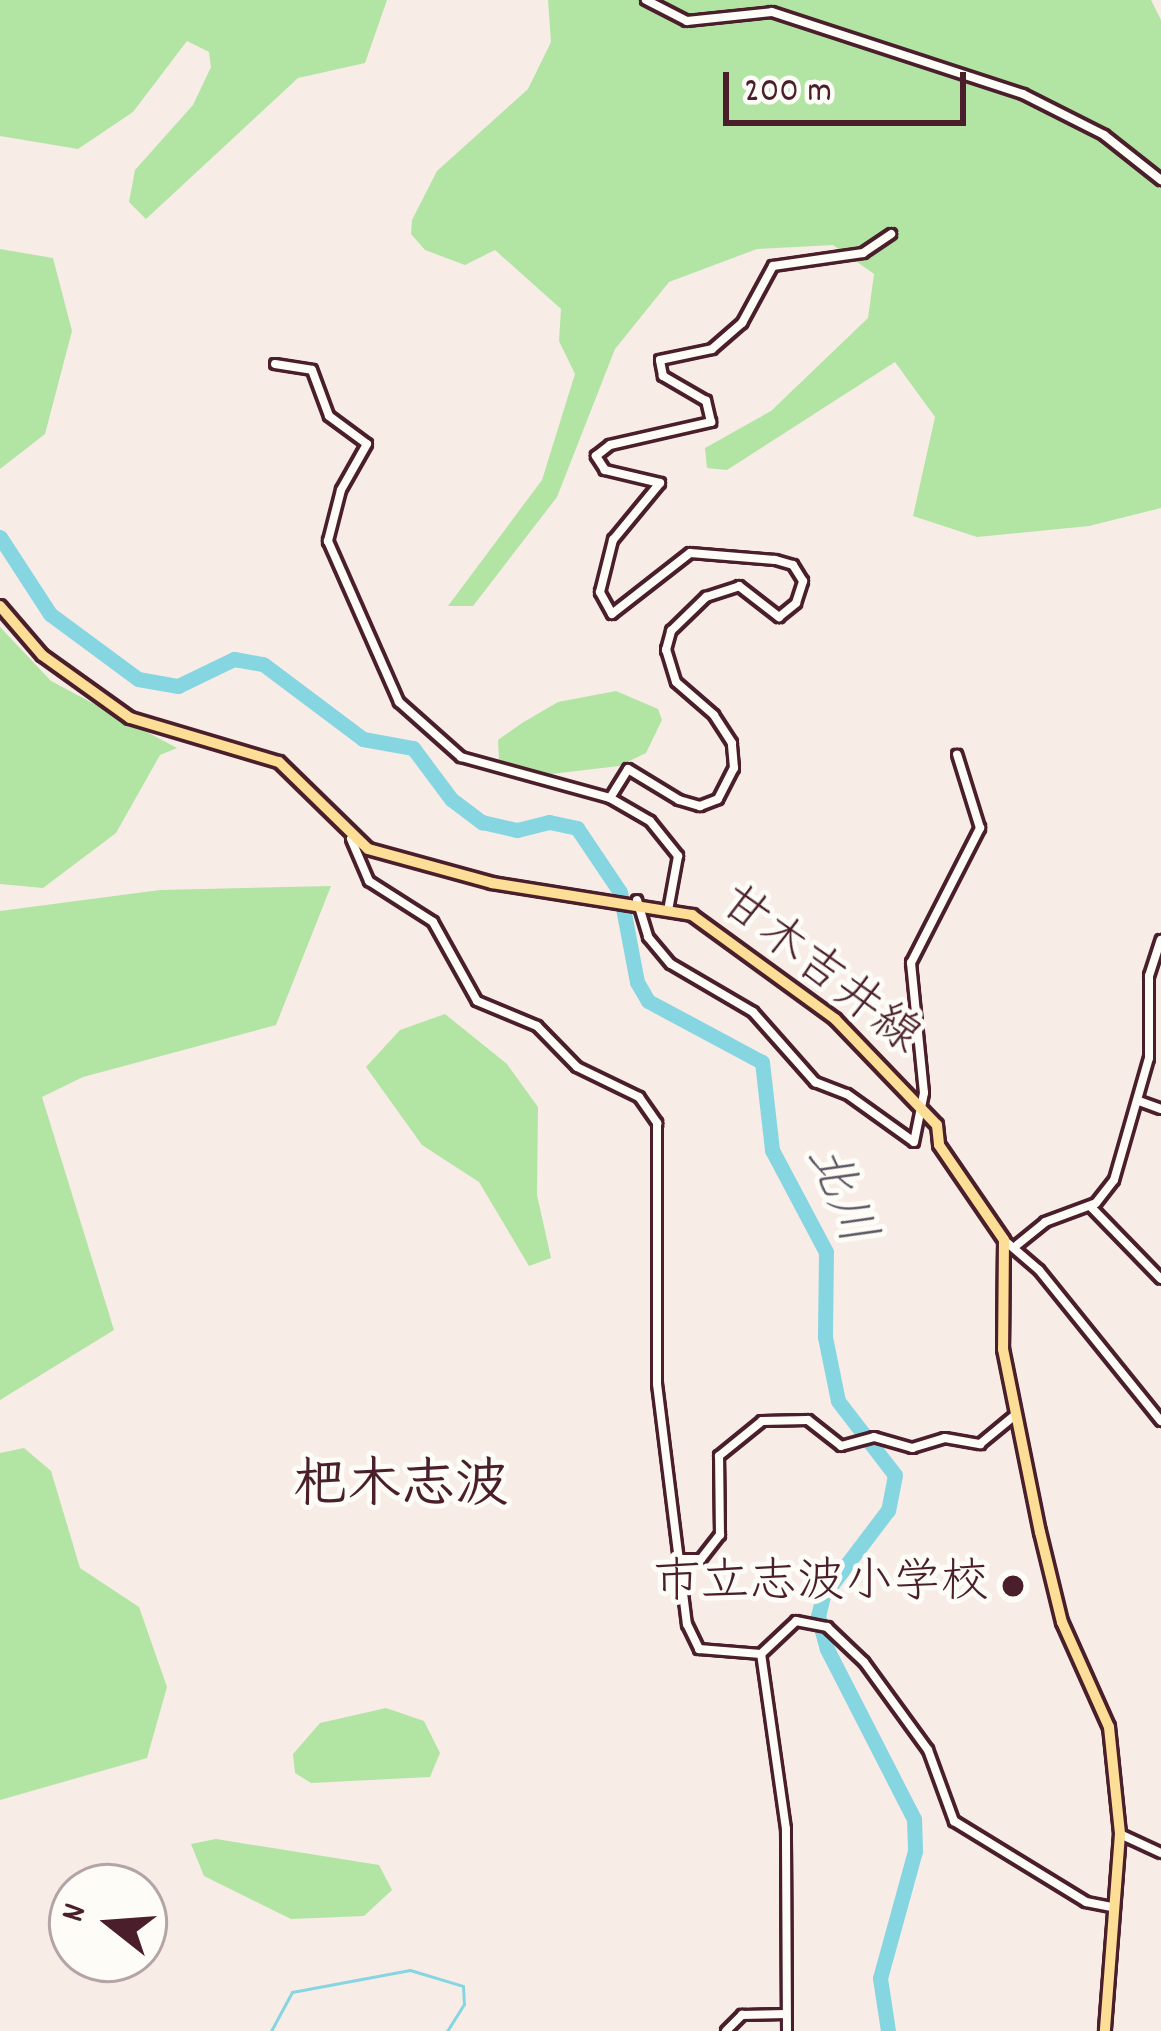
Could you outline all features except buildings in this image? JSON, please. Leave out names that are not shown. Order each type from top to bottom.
[{"type":"main road","name":"甘木吉井線","points":[[0,607],[42,655],[130,718],[279,762],[351,838],[492,883],[669,905],[835,1019],[916,1099],[1011,1243]]},
{"type":"main road","points":[[1011,1243],[1003,1348],[1015,1415],[1062,1622],[1109,1726],[1120,1834],[1105,2031]]},
{"type":"street","points":[[646,0],[686,21],[772,12],[1022,94],[1104,135],[1161,180]]},
{"type":"street","points":[[610,798],[628,769],[679,800],[700,806],[718,799],[734,768],[732,743],[714,715],[676,682],[666,650],[671,631],[706,597],[739,586],[779,616],[796,603],[803,581],[794,565],[775,560],[691,553],[612,614],[600,592],[613,540],[660,483],[605,470],[596,456],[610,446],[710,422],[706,401],[663,376],[660,360],[712,349],[742,323],[773,266],[863,253],[891,234]]},
{"type":"street","points":[[275,364],[312,370],[329,416],[367,444],[340,490],[328,541],[337,574],[408,713],[461,757],[610,798],[674,848],[679,867],[669,905]]},
{"type":"street","points":[[637,901],[658,952],[753,1012],[815,1082],[868,1106],[910,1142],[917,1136],[916,1099],[924,1093],[911,963],[980,828],[957,754]]},
{"type":"street","points":[[351,838],[369,880],[433,922],[477,1000],[537,1026],[577,1067],[639,1097],[657,1123],[657,1384],[678,1559],[699,1649],[761,1654],[796,1622],[841,1637],[915,1727],[954,1820],[1086,1902],[1112,1907]]},
{"type":"street","points":[[1161,940],[1149,976],[1151,1044],[1114,1180],[1091,1207],[1045,1222],[1011,1243],[1161,1421]]},
{"type":"street","points":[[1139,1101],[1161,1109]]},
{"type":"street","points":[[1091,1207],[1161,1279]]},
{"type":"street","points":[[678,1559],[701,1559],[720,1535],[719,1456],[762,1421],[808,1420],[841,1445],[874,1436],[912,1448],[945,1438],[980,1444],[1015,1415]]},
{"type":"street","points":[[761,1654],[786,1829],[787,2031]]},
{"type":"street","points":[[1120,1834],[1161,1853]]},
{"type":"street","points":[[726,2031],[742,2015],[786,2014]]},
{"type":"green space","points":[[0,0],[387,0],[365,63],[298,78],[146,219],[129,202],[135,170],[193,105],[211,67],[209,52],[187,41],[133,112],[78,149],[0,136]]},
{"type":"green space","points":[[548,0],[1151,0],[1161,20],[1161,508],[1089,526],[977,537],[913,516],[935,417],[895,362],[727,470],[707,468],[705,448],[771,411],[868,318],[874,274],[833,245],[757,249],[669,282],[615,349],[557,497],[473,606],[448,606],[542,480],[575,374],[559,341],[561,309],[495,250],[465,265],[425,250],[411,234],[412,220],[437,171],[528,89],[551,42]]},
{"type":"green space","points":[[0,249],[53,258],[72,331],[45,434],[0,469]]},
{"type":"green space","points":[[0,627],[51,681],[177,748],[160,755],[116,833],[43,888],[0,884]]},
{"type":"green space","points":[[616,691],[658,709],[662,720],[646,753],[619,766],[543,775],[499,761],[498,740],[522,723],[558,702]]},
{"type":"green space","points":[[331,886],[276,1025],[83,1077],[42,1097],[114,1330],[0,1400],[0,911],[160,890]]},
{"type":"green space","points":[[445,1014],[507,1064],[538,1107],[537,1195],[551,1258],[529,1266],[479,1182],[422,1145],[366,1067],[400,1030]]},
{"type":"green space","points":[[24,1448],[51,1471],[80,1568],[139,1607],[167,1687],[147,1758],[0,1800],[0,1453]]},
{"type":"green space","points":[[386,1708],[424,1721],[440,1753],[430,1777],[311,1783],[295,1773],[293,1754],[320,1723]]},
{"type":"green space","points":[[216,1839],[379,1865],[392,1890],[364,1916],[291,1919],[204,1876],[191,1844]]},
{"type":"waterway","name":"北川","points":[[0,537],[50,614],[138,679],[178,686],[234,659],[263,664],[363,739],[413,748],[451,799],[482,822],[517,830],[549,822],[577,828],[620,892],[637,982],[648,1001],[762,1062],[772,1150],[826,1252],[825,1337],[838,1401],[895,1475],[888,1510],[823,1596],[818,1616],[827,1649],[914,1819],[915,1851],[880,1978],[888,2031]]},
{"type":"waterway","points":[[271,2031],[292,1992],[410,1970],[463,1986],[464,2004],[447,2031]]},
{"type":"place","name":"市立志波小学校","points":[[1013,1586]]},
{"type":"district","name":"杷木志波","points":[[401,1490]]}]
